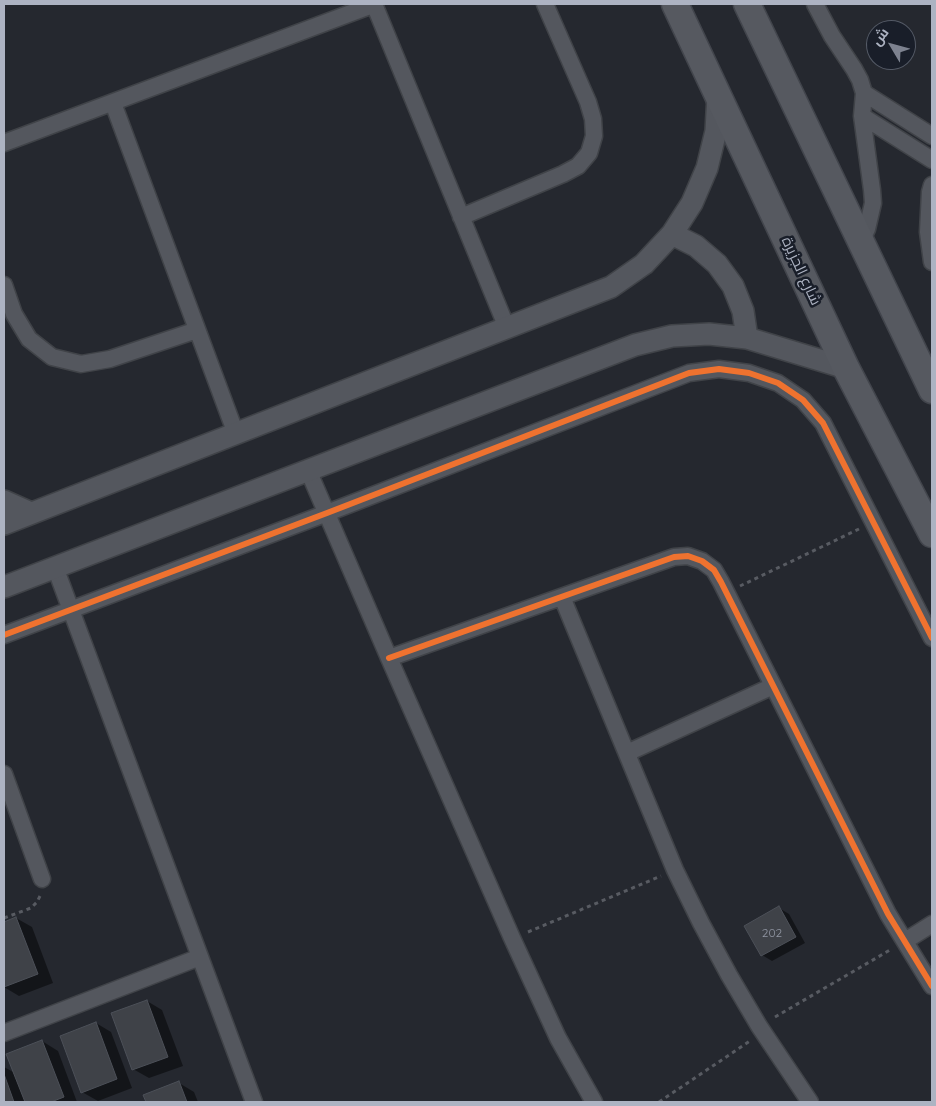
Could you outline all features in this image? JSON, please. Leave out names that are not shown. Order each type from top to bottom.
[{"type":"main road","name":"شارع الجزيرة","points":[[675,4],[846,368],[932,534]]},
{"type":"main road","points":[[747,4],[932,390]]},
{"type":"street","points":[[4,144],[374,4],[507,328]]},
{"type":"street","points":[[461,217],[563,174],[578,166],[589,153],[594,136],[593,119],[588,102],[544,4]]},
{"type":"street","points":[[815,4],[832,36],[854,68],[864,93],[862,116],[873,202],[868,229],[861,242]]},
{"type":"street","points":[[4,524],[611,287],[644,264],[672,234],[692,202],[707,168],[716,131],[718,93]]},
{"type":"street","points":[[864,93],[932,136]]},
{"type":"street","points":[[113,102],[236,434]]},
{"type":"street","points":[[862,116],[932,160]]},
{"type":"street","points":[[932,185],[928,232],[932,262]]},
{"type":"street","points":[[672,234],[696,246],[717,264],[733,286],[743,311],[747,338]]},
{"type":"street","points":[[4,284],[14,314],[29,339],[52,357],[81,364],[110,359],[197,330]]},
{"type":"street","points":[[4,587],[635,345],[672,336],[700,334],[747,338],[846,368]]},
{"type":"street","points":[[4,635],[689,373],[719,369],[749,373],[778,383],[803,400],[824,423],[932,638]]},
{"type":"street","points":[[308,470],[512,938],[558,1038],[594,1102]]},
{"type":"street","points":[[4,501],[31,513]]},
{"type":"street","points":[[389,658],[674,557],[688,556],[702,561],[714,570],[726,592],[888,914],[932,986]]},
{"type":"street","points":[[55,567],[254,1102]]},
{"type":"street","points":[[562,596],[675,870],[729,975],[761,1029],[810,1102]]},
{"type":"street","points":[[626,753],[774,686]]},
{"type":"street","points":[[4,774],[42,879]]},
{"type":"street","points":[[905,941],[932,924]]},
{"type":"street","points":[[4,1033],[200,957]]},
{"type":"path","points":[[726,592],[874,522]]},
{"type":"path","points":[[512,938],[675,870]]},
{"type":"path","points":[[4,918],[31,908],[37,902],[41,895],[42,879]]},
{"type":"path","points":[[659,1102],[761,1029],[905,941]]},
{"type":"building","points":[[779,906],[796,937],[761,956],[744,926]]},
{"type":"building","points":[[16,917],[38,974],[4,987],[4,922]]},
{"type":"building","points":[[147,1000],[168,1057],[132,1070],[111,1013]]},
{"type":"building","points":[[96,1022],[117,1079],[81,1093],[60,1036]]},
{"type":"building","points":[[42,1040],[64,1097],[51,1102],[25,1102],[6,1054]]},
{"type":"building","points":[[4,1074],[14,1102],[4,1102]]},
{"type":"building","points":[[179,1081],[187,1102],[146,1102],[143,1095]]},
{"type":"cycle path","points":[[4,635],[689,373],[719,369],[749,373],[778,383],[803,400],[823,423],[932,638]]},
{"type":"cycle path","points":[[389,658],[674,557],[688,556],[702,561],[714,570],[721,582],[888,914],[932,986]]}]
